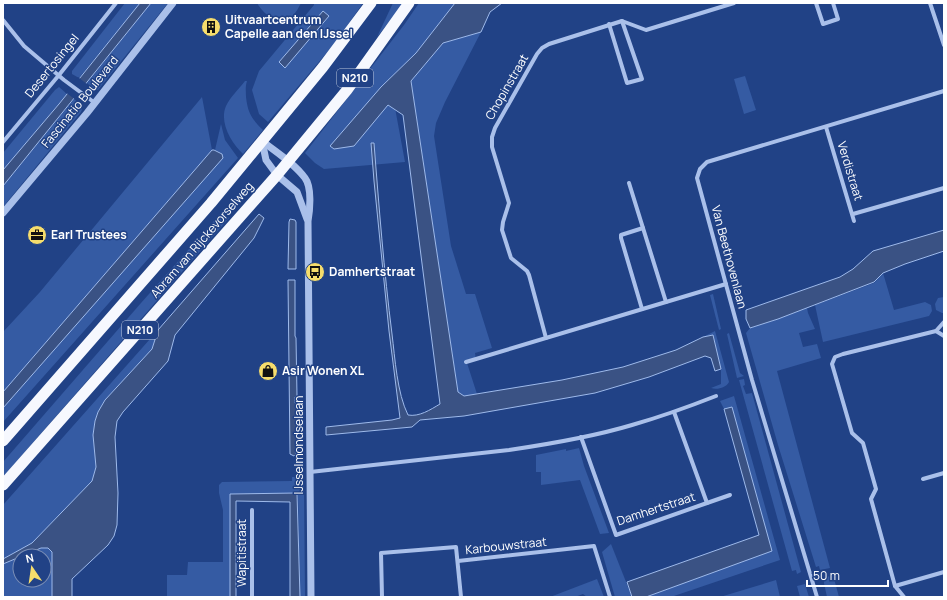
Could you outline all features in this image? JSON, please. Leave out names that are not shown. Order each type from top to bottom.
[{"type":"highway","name":"Abram van Rijckevorselweg","points":[[3,441],[180,239],[323,67],[371,3]]},
{"type":"highway","name":"Abram van Rijckevorselweg","points":[[3,485],[277,175],[347,90],[409,3]]},
{"type":"highway","points":[[3,434],[29,411]]},
{"type":"street","name":"Desertosingel","points":[[3,142],[116,3]]},
{"type":"street","name":"Fascinatio Boulevard","points":[[3,213],[95,103],[173,3]]},
{"type":"street","points":[[622,21],[646,30],[734,3]]},
{"type":"street","points":[[816,3],[823,24],[838,19],[834,3]]},
{"type":"street","points":[[930,3],[944,45]]},
{"type":"street","points":[[3,20],[24,46],[64,80],[95,103]]},
{"type":"street","points":[[609,24],[627,83],[642,79],[622,21]]},
{"type":"street","name":"Chopinstraat","points":[[546,338],[529,275],[527,271],[511,258],[502,230],[509,198],[492,147],[492,137],[495,128],[542,48],[549,44],[622,21]]},
{"type":"street","name":"Van Beethovenlaan","points":[[817,597],[752,380],[697,178],[700,169],[707,162],[944,92]]},
{"type":"street","name":"Verdistraat","points":[[826,127],[854,221]]},
{"type":"street","name":"IJsselmondselaan","points":[[262,141],[288,161],[306,179],[310,196],[308,220],[310,597]]},
{"type":"street","name":"IJsselmondselaan","points":[[262,141],[266,160],[277,175],[297,192],[308,220]]},
{"type":"street","points":[[629,183],[666,302]]},
{"type":"street","points":[[853,214],[944,188]]},
{"type":"street","points":[[642,309],[621,235],[643,228]]},
{"type":"street","points":[[466,362],[726,284]]},
{"type":"street","points":[[904,597],[895,586],[871,499],[876,489],[863,443],[852,433],[832,364],[835,357],[843,354],[936,331],[944,322]]},
{"type":"street","points":[[936,331],[944,336]]},
{"type":"street","points":[[310,472],[508,450],[581,437],[631,426],[716,396]]},
{"type":"street","name":"Damhertstraat","points":[[674,412],[707,503]]},
{"type":"street","name":"Damhertstraat","points":[[581,437],[616,535],[730,495]]},
{"type":"street","points":[[923,479],[944,473]]},
{"type":"street","name":"Wapitistraat","points":[[252,510],[252,597]]},
{"type":"street","name":"Karbouwstraat","points":[[382,597],[381,553],[456,547],[458,561],[594,546],[610,597]]},
{"type":"street","points":[[458,561],[461,597]]},
{"type":"street","points":[[895,586],[944,572]]},
{"type":"shaded area","points":[[125,3],[140,3],[79,78],[72,74],[72,71]]},
{"type":"shaded area","points":[[140,3],[151,3],[3,186],[3,170],[59,104]]},
{"type":"shaded area","points":[[151,3],[168,3],[98,90],[95,90],[87,83]]},
{"type":"shaded area","points":[[257,3],[301,3],[292,16],[282,20],[272,18],[267,15]]},
{"type":"shaded area","points":[[314,3],[363,3],[335,43],[268,122],[259,114],[252,90],[259,71],[314,5]]},
{"type":"shaded area","points":[[393,3],[404,3],[377,37]]},
{"type":"shaded area","points":[[419,3],[455,3],[416,53],[381,87],[380,113],[388,104],[395,108],[405,162],[324,169],[315,163],[305,153],[404,25]]},
{"type":"shaded area","points":[[455,3],[502,3],[490,12],[481,32],[443,43],[411,81],[458,392],[464,396],[562,380],[623,367],[676,350],[703,337],[713,335],[721,369],[715,371],[711,358],[705,356],[649,377],[595,393],[464,416],[420,420],[412,427],[326,435],[326,427],[400,418],[389,331],[371,143],[374,143],[395,364],[401,396],[408,415],[420,414],[440,404],[403,115],[388,105],[354,146],[334,149],[330,146],[381,87],[416,53]]},
{"type":"shaded area","points":[[323,11],[329,16],[285,68],[279,62]]},
{"type":"shaded area","points":[[481,32],[445,102],[436,123],[434,136],[451,246],[466,294],[475,294],[492,348],[475,353],[476,360],[467,363],[477,394],[464,396],[458,392],[411,81],[443,43]]},
{"type":"shaded area","points":[[745,76],[756,110],[744,114],[734,79]]},
{"type":"shaded area","points":[[245,81],[247,81],[246,97],[249,112],[263,130],[243,154],[234,144],[227,132],[224,112],[232,96]]},
{"type":"shaded area","points":[[59,87],[67,94],[3,170],[3,153]]},
{"type":"shaded area","points":[[202,97],[212,150],[3,392],[3,332],[40,292]]},
{"type":"shaded area","points":[[74,99],[81,106],[81,112],[3,207],[3,186]]},
{"type":"shaded area","points":[[221,124],[225,140],[238,158],[3,422],[3,408],[222,154],[215,150]]},
{"type":"shaded area","points":[[212,150],[222,154],[223,158],[3,408],[3,392]]},
{"type":"shaded area","points":[[221,213],[229,218],[3,477],[3,462]]},
{"type":"shaded area","points":[[259,214],[264,218],[254,238],[175,335],[168,361],[123,412],[117,421],[115,437],[118,493],[117,525],[114,536],[108,545],[72,579],[72,597],[52,597],[52,548],[23,548],[32,543],[92,481],[96,467],[93,435],[98,412],[105,400],[152,349],[158,330]]},
{"type":"shaded area","points":[[290,219],[295,220],[296,222],[296,269],[288,269]]},
{"type":"shaded area","points":[[944,230],[944,251],[883,273],[874,282],[778,319],[750,328],[746,319],[746,310],[840,277],[853,269],[873,251]]},
{"type":"shaded area","points":[[883,273],[894,310],[925,302],[931,305],[932,311],[929,316],[823,342],[815,305],[874,283]]},
{"type":"shaded area","points":[[288,280],[295,280],[297,396],[295,397],[295,403],[297,404],[297,447],[296,454],[294,456],[290,454]]},
{"type":"shaded area","points":[[713,294],[721,329],[719,330],[710,295]]},
{"type":"shaded area","points":[[944,297],[944,313],[942,313],[936,310],[935,304],[938,298]]},
{"type":"shaded area","points":[[807,308],[815,329],[799,333],[803,347],[817,344],[821,358],[777,371],[830,568],[820,570],[819,566],[816,567],[778,445],[746,333],[750,328]]},
{"type":"shaded area","points":[[158,330],[152,349],[105,400],[98,412],[93,435],[96,467],[92,481],[32,543],[23,548],[12,548],[12,554],[3,559],[3,505]]},
{"type":"shaded area","points":[[715,331],[729,382],[724,387],[716,389],[711,388],[721,384],[721,369],[713,335],[703,337]]},
{"type":"shaded area","points":[[729,333],[740,373],[744,376],[737,378],[727,334]]},
{"type":"shaded area","points":[[744,379],[745,385],[743,386],[746,394],[752,393],[801,572],[797,574],[796,570],[792,571],[739,380]]},
{"type":"shaded area","points":[[734,396],[780,560],[671,597],[646,597],[771,551],[731,408],[724,409],[720,401]]},
{"type":"shaded area","points":[[732,407],[772,551],[646,597],[632,597],[627,582],[759,535],[724,409]]},
{"type":"shaded area","points":[[579,448],[584,466],[609,533],[600,534],[580,480],[541,485],[541,472],[536,472],[536,455]]},
{"type":"shaded area","points":[[292,477],[296,477],[304,487],[305,597],[300,597],[298,495],[297,493],[293,493],[230,494],[230,597],[167,597],[167,575],[187,575],[188,562],[223,562],[223,510],[219,493],[219,485],[222,482],[292,481]]},
{"type":"shaded area","points":[[297,493],[300,597],[290,597],[290,502],[236,501],[236,597],[230,597],[230,494]]},
{"type":"shaded area","points":[[611,544],[632,597],[615,597],[602,552]]},
{"type":"shaded area","points":[[12,554],[12,560],[3,564],[3,559]]},
{"type":"shaded area","points":[[12,560],[12,588],[52,588],[52,597],[3,597],[3,564]]},
{"type":"shaded area","points":[[833,575],[839,597],[827,597],[824,578]]},
{"type":"shaded area","points":[[597,579],[604,597],[587,597],[583,594],[575,597],[550,597]]},
{"type":"shaded area","points":[[776,580],[780,597],[720,597]]},
{"type":"shaded area","points":[[805,584],[809,597],[800,597],[797,586]]},
{"type":"pier","points":[[78,77],[88,85],[76,100],[65,92]]},
{"type":"place","name":"Uitvaartcentrum Capelle aan den IJssel","points":[[211,27]]},
{"type":"place","name":"Earl Trustees","points":[[37,235]]},
{"type":"place","name":"Damhertstraat","points":[[315,272]]},
{"type":"place","name":"Asir Wonen XL","points":[[268,371]]}]
